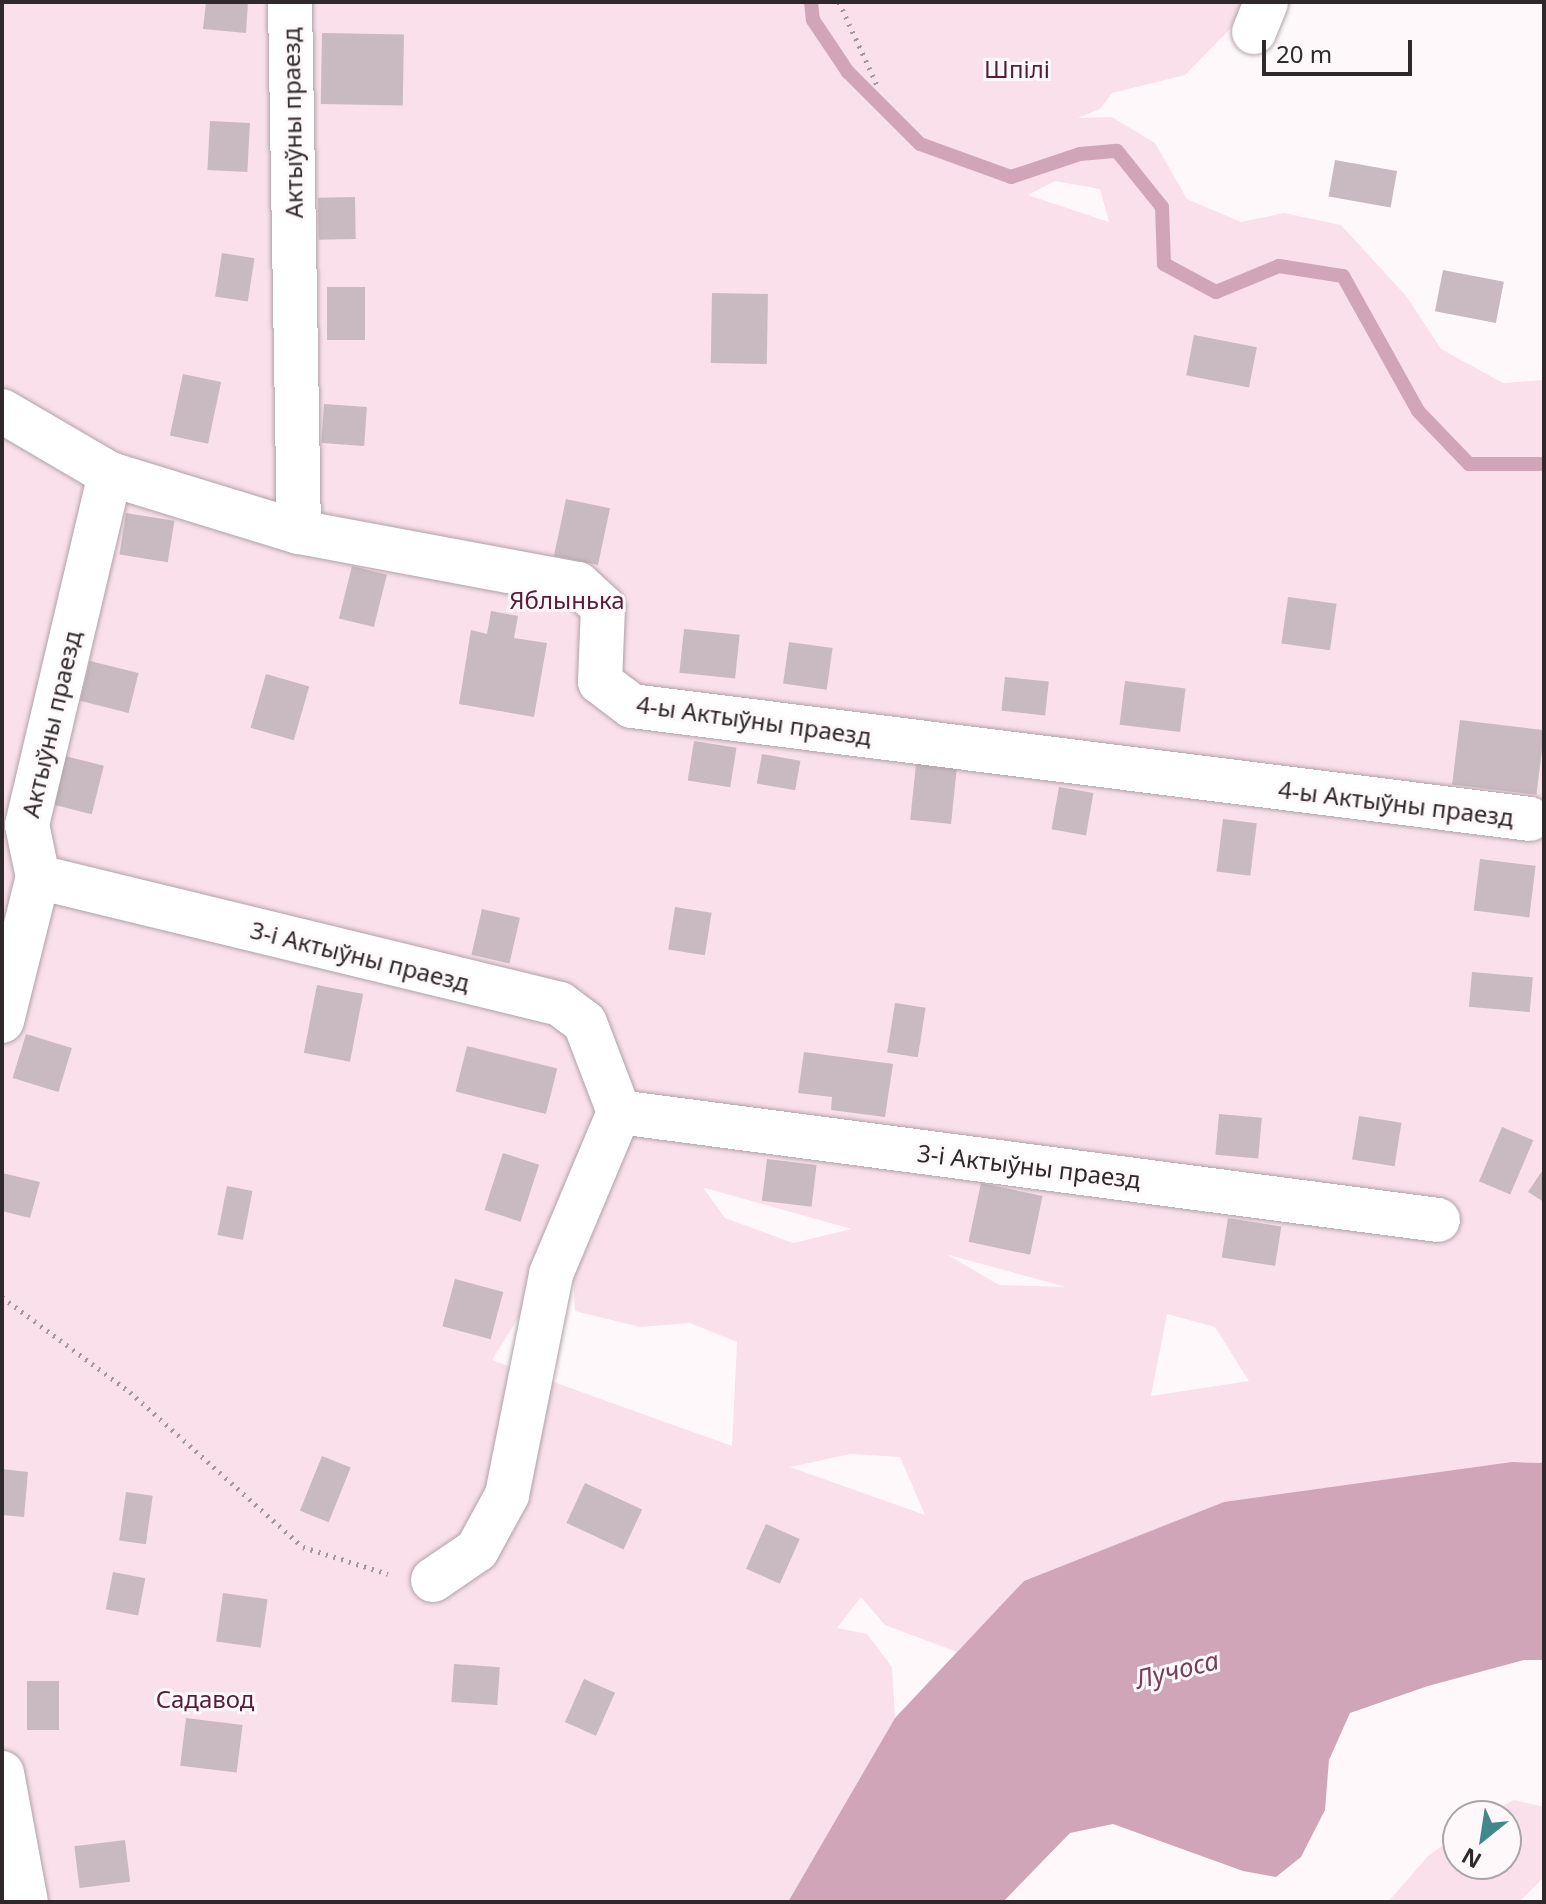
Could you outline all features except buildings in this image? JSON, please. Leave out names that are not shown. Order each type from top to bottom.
[{"type":"lane","name":"Актыўны праезд","points":[[290,2],[299,532]]},
{"type":"lane","name":"4-ы Актыўны праезд","points":[[2,411],[110,474],[299,532],[578,584],[603,607],[600,682],[632,706],[1530,819]]},
{"type":"lane","name":"Актыўны праезд","points":[[2,1021],[38,877],[14,822],[110,474]]},
{"type":"lane","name":"3-і Актыўны праезд","points":[[38,877],[560,1004],[585,1023],[619,1112],[1438,1220]]},
{"type":"lane","points":[[433,1580],[477,1550],[507,1495],[551,1274],[619,1112]]},
{"type":"lane","points":[[2,1773],[26,1902]]},
{"type":"path","points":[[839,2],[878,87]]},
{"type":"path","points":[[2,1297],[130,1392],[303,1547],[365,1571],[433,1580]]},
{"type":"green space","name":"Яблынька","points":[[2,2],[1245,2],[1237,22],[1185,75],[1112,93],[1100,109],[1078,118],[1112,117],[1155,143],[1187,199],[1241,222],[1284,213],[1341,225],[1407,297],[1441,349],[1503,383],[1544,380],[1544,1463],[1512,1462],[1024,1581],[957,1652],[885,1625],[861,1597],[837,1628],[867,1634],[892,1667],[895,1718],[788,1902],[2,1902]],"holes":[[[1055,181],[1100,189],[1109,222],[1028,195]],[[704,1189],[852,1229],[793,1243],[725,1218]],[[571,1234],[575,1311],[640,1327],[690,1323],[737,1342],[732,1446],[492,1360]],[[948,1255],[949,1255],[1066,1287],[999,1285]],[[1167,1314],[1215,1327],[1249,1381],[1151,1396]],[[850,1454],[900,1457],[925,1515],[790,1467]]]},
{"type":"green space","points":[[1522,1802],[1544,1807],[1544,1877],[1519,1902],[1388,1902],[1428,1856],[1442,1846],[1442,1880],[1522,1880]]},
{"type":"water","name":"Лучоса","points":[[1512,1462],[1544,1463],[1544,1660],[1524,1660],[1428,1686],[1350,1713],[1329,1760],[1325,1810],[1301,1857],[1276,1877],[1243,1871],[1113,1824],[1070,1833],[1003,1902],[788,1902],[895,1718],[1024,1581],[1224,1502]]},
{"type":"waterway","points":[[811,2],[813,20],[848,72],[920,144],[1011,177],[1080,154],[1117,151],[1162,207],[1164,264],[1216,292],[1279,266],[1343,276],[1418,411],[1469,464],[1544,464]]},
{"type":"park label","name":"Шпілі","points":[[1017,69]]},
{"type":"park label","name":"Садавод","points":[[205,1699]]}]
